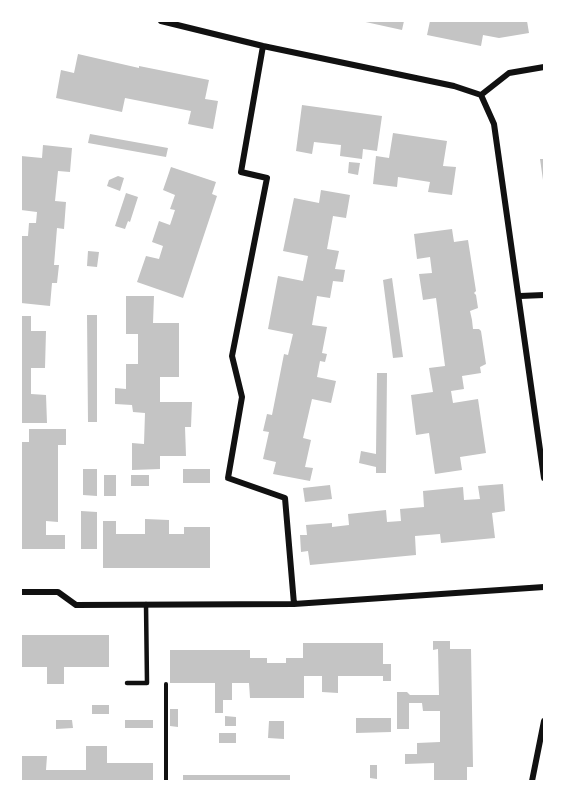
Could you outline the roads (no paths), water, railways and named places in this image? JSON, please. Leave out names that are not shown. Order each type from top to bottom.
[{"type":"street","points":[[161,21],[263,46],[454,86],[481,95],[494,124],[544,478]]},
{"type":"street","points":[[263,46],[241,172],[267,178],[232,356],[242,398],[228,478],[285,498],[294,604]]},
{"type":"street","points":[[481,95],[509,73],[544,67]]},
{"type":"street","points":[[520,296],[544,295]]},
{"type":"street","points":[[21,592],[58,592],[76,605],[294,604],[544,587]]},
{"type":"street","points":[[532,781],[544,721]]},
{"type":"lane","points":[[127,683],[147,683],[146,604]]}]
